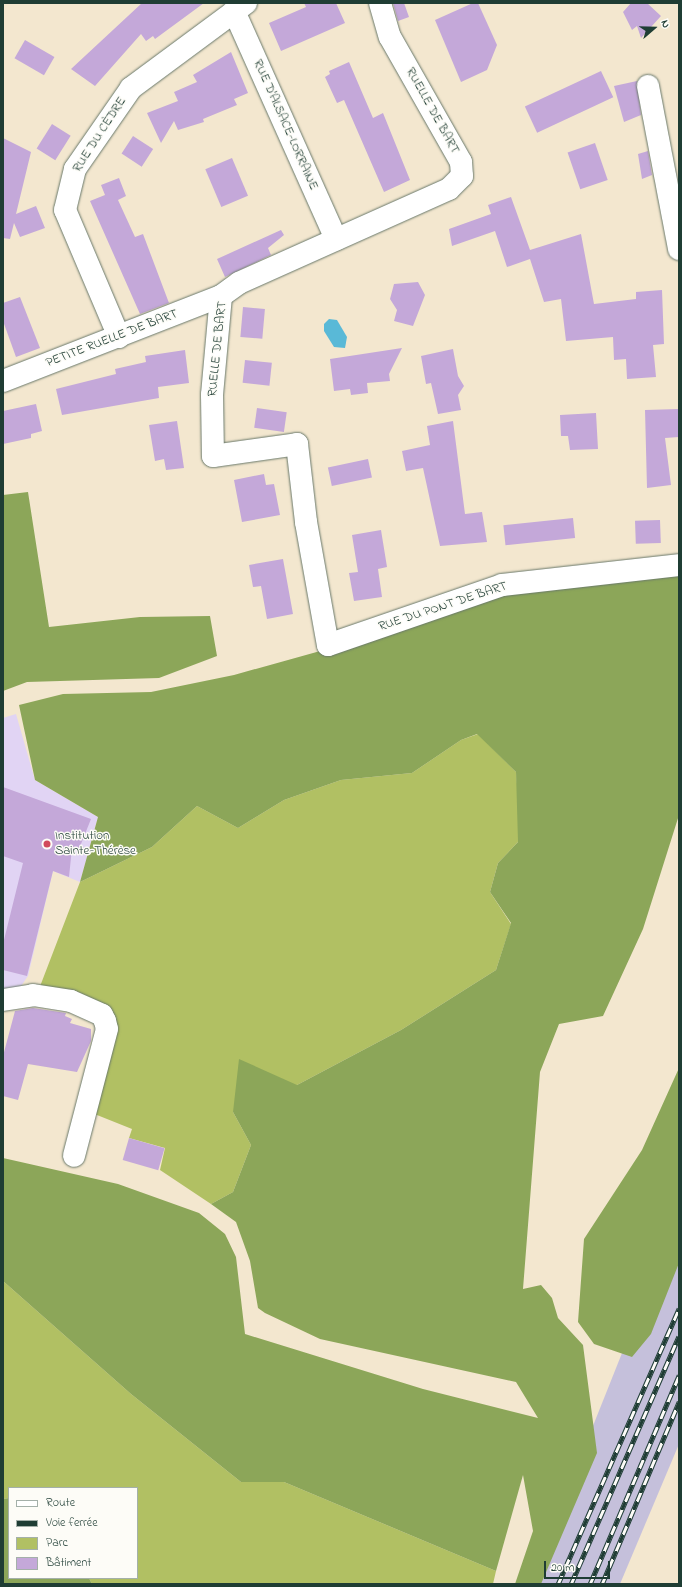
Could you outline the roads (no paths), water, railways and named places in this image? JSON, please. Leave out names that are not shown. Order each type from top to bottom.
[{"type":"street","name":"RUELLE DE BART","points":[[328,644],[306,522],[297,444],[213,456],[212,395],[221,296],[239,283],[449,189],[462,176],[461,162],[390,37],[380,3]]},
{"type":"street","name":"RUE D'ALSACE-LORRAINE","points":[[240,7],[336,239]]},
{"type":"street","name":"RUE DU CÈDRE","points":[[119,338],[65,210],[75,169],[131,88],[240,7]]},
{"type":"street","points":[[648,86],[679,249]]},
{"type":"street","name":"PETITE RUELLE DE BART","points":[[3,381],[119,338],[221,296]]},
{"type":"street","name":"RUE DU PONT DE BART","points":[[328,644],[502,585],[679,564]]},
{"type":"street","points":[[3,1000],[33,995],[71,1001],[102,1015],[105,1021],[107,1028],[74,1156]]},
{"type":"water","points":[[329,319],[337,320],[347,337],[345,348],[334,347],[324,331],[324,324]]},
{"type":"railway","points":[[558,1584],[679,1308]]},
{"type":"railway","points":[[571,1584],[679,1336]]},
{"type":"railway","points":[[590,1584],[679,1375]]},
{"type":"railway","points":[[602,1584],[679,1402]]},
{"type":"place","name":"Institution Sainte-Thérèse","points":[[47,844]]}]
